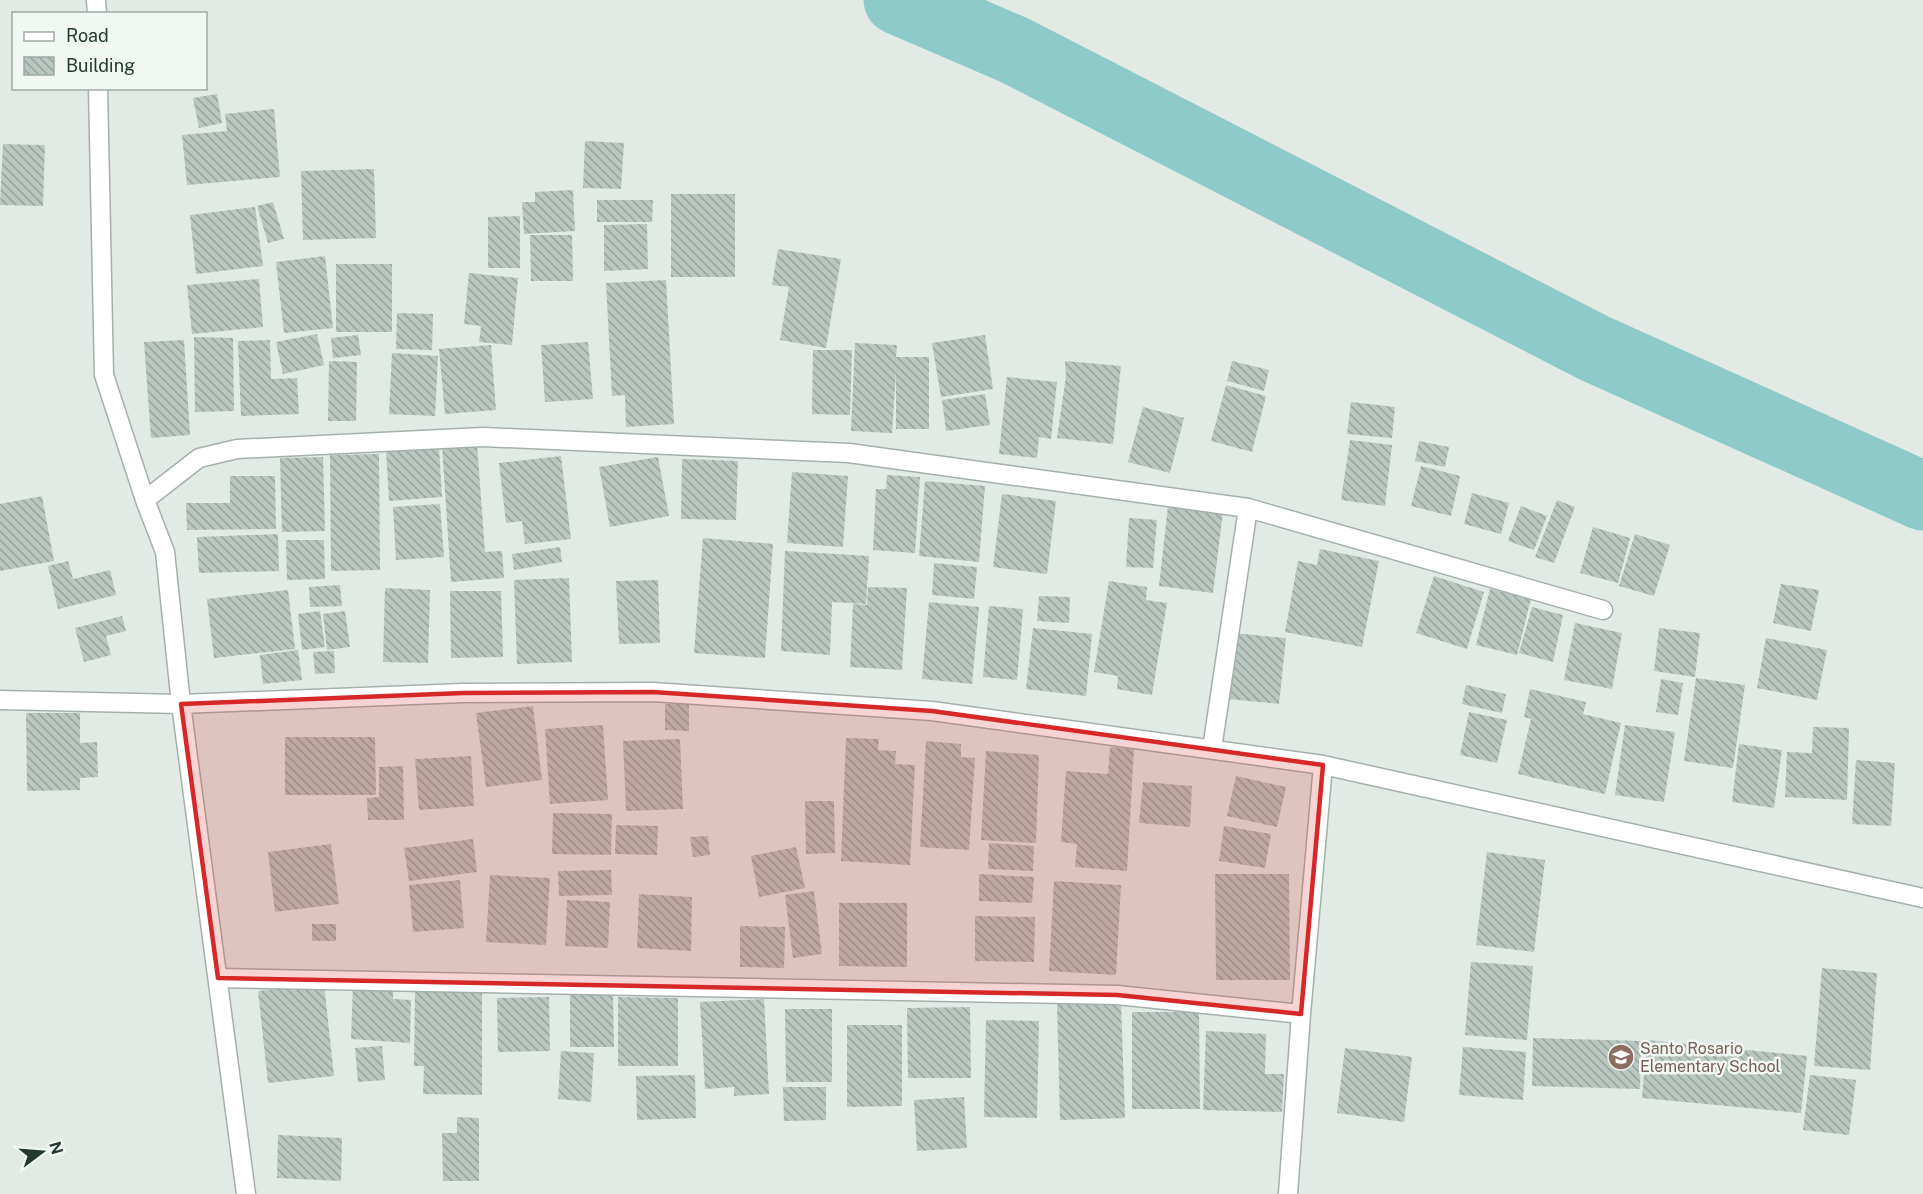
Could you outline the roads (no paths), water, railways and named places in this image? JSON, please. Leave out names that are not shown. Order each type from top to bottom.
[{"type":"street","points":[[98,90],[104,375],[165,552],[181,704],[246,1194]]},
{"type":"street","points":[[146,500],[199,458],[237,449],[483,437],[849,453],[1248,508],[1603,610]]},
{"type":"street","points":[[1212,749],[1248,508]]},
{"type":"street","points":[[0,700],[181,704],[463,693],[653,693],[932,711],[1323,765],[1923,898]]},
{"type":"street","points":[[1288,1194],[1323,765]]},
{"type":"street","points":[[218,978],[1117,995],[1301,1014]]},
{"type":"waterway","points":[[898,0],[1014,50],[1594,348],[1923,496]]},
{"type":"place","name":"Santo Rosario Elementary School","points":[[1621,1057]]}]
